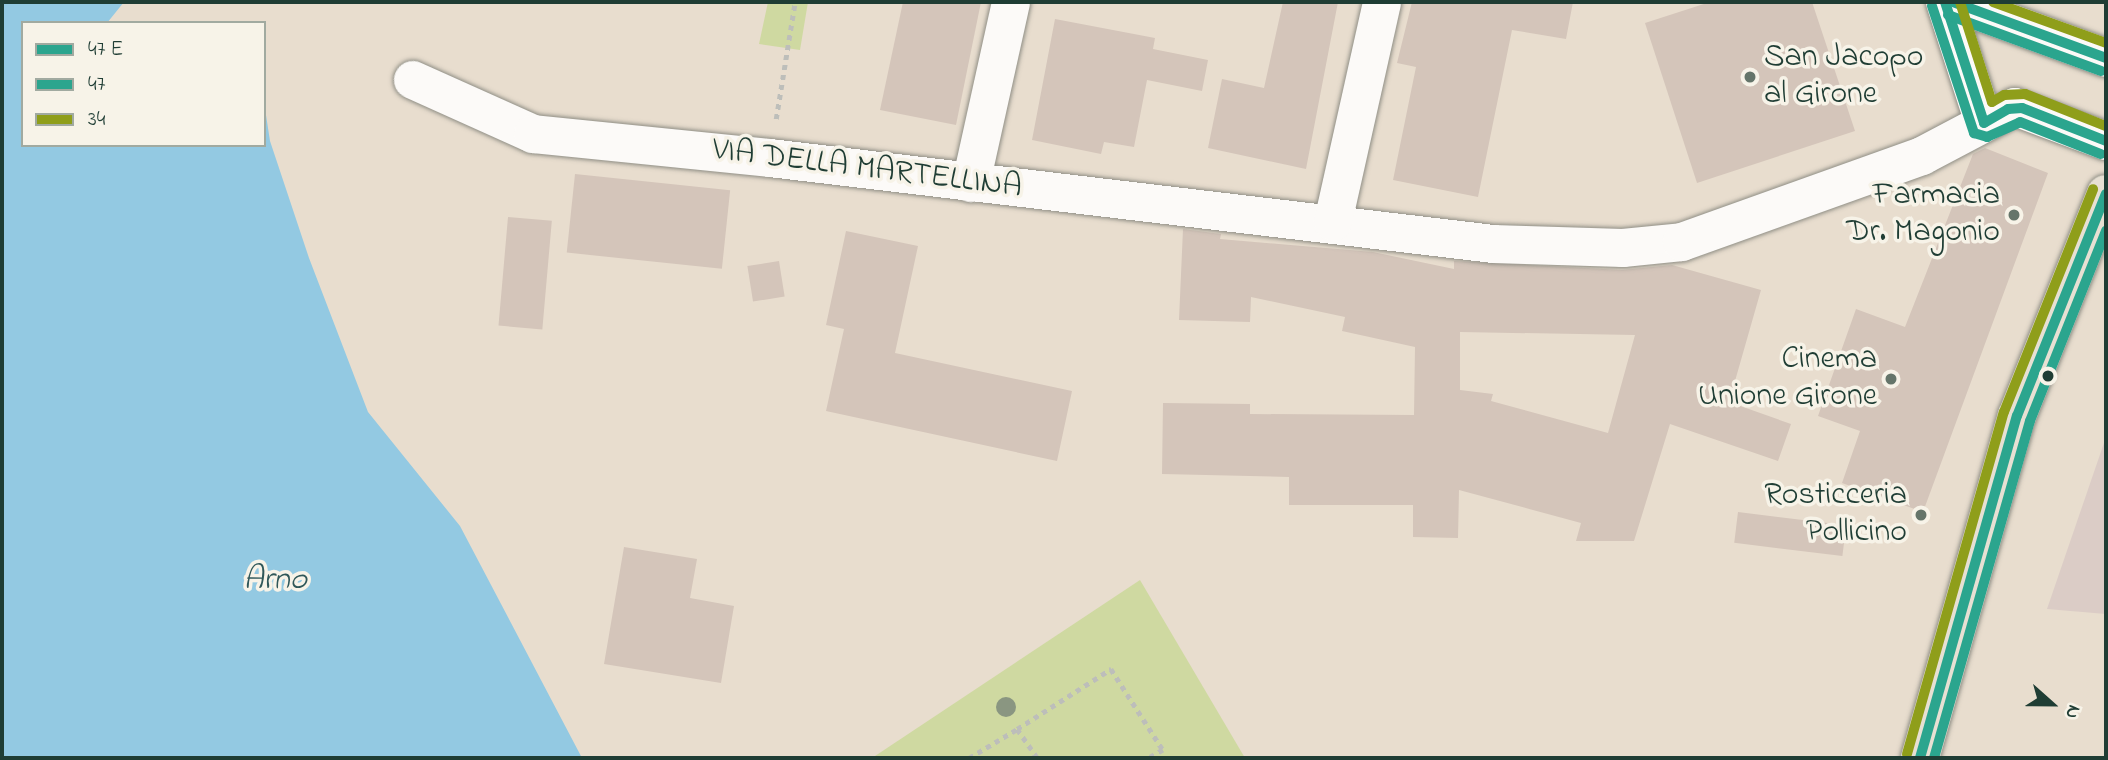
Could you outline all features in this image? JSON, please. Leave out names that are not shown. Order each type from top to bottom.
[{"type":"main road","points":[[1920,758],[2017,416],[2106,194]]},
{"type":"street","points":[[971,183],[1012,2]]},
{"type":"street","points":[[1333,222],[1381,2]]},
{"type":"street","points":[[1945,2],[1984,123]]},
{"type":"street","points":[[1953,2],[2106,58]]},
{"type":"street","name":"VIA DELLA MARTELLINA","points":[[413,80],[533,134],[1333,222],[1493,244],[1656,247],[1682,242],[1941,147],[2008,109],[2022,107],[2106,141]]},
{"type":"path","points":[[770,158],[795,2]]},
{"type":"path","points":[[969,758],[1111,669],[1163,750],[1149,758]]},
{"type":"path","points":[[1017,729],[1037,758]]},
{"type":"shaded area","points":[[2106,437],[2106,614],[2047,609]]},
{"type":"green space","points":[[768,2],[808,2],[800,50],[759,44]]},
{"type":"green space","points":[[1140,580],[1245,758],[872,758]]},
{"type":"water","name":"Arno","points":[[2,2],[124,2],[109,21],[21,21],[21,147],[266,147],[266,115],[270,141],[309,258],[368,412],[460,526],[582,758],[2,758]]},
{"type":"building","points":[[903,2],[981,2],[956,125],[880,110]]},
{"type":"building","points":[[1283,2],[1338,2],[1306,169],[1208,148],[1222,79],[1264,88]]},
{"type":"building","points":[[1412,2],[1573,2],[1566,39],[1512,30],[1478,197],[1393,180],[1416,67],[1397,63]]},
{"type":"building","name":"San Jacopo al Girone","points":[[1710,2],[1812,2],[1855,131],[1697,183],[1645,23]]},
{"type":"building","points":[[1055,19],[1155,38],[1153,49],[1208,60],[1202,91],[1147,80],[1134,147],[1104,142],[1101,154],[1032,140]]},
{"type":"building","points":[[1985,148],[2048,173],[1923,512],[1842,483],[1860,431],[1818,416],[1856,309],[1905,327],[1973,154]]},
{"type":"building","points":[[575,174],[730,190],[722,269],[567,253]]},
{"type":"building","points":[[508,217],[552,221],[542,329],[499,326]]},
{"type":"building","points":[[1183,229],[1221,234],[1220,239],[1373,252],[1454,269],[1454,261],[1622,270],[1672,265],[1761,290],[1729,402],[1791,424],[1778,461],[1670,424],[1634,541],[1576,541],[1581,523],[1459,490],[1458,538],[1413,537],[1413,505],[1289,505],[1289,477],[1162,474],[1163,403],[1250,404],[1250,414],[1414,415],[1415,347],[1342,331],[1345,317],[1251,297],[1250,322],[1179,320]],"holes":[[[1460,332],[1635,335],[1608,433],[1491,401],[1493,394],[1460,390]]]},
{"type":"building","points":[[846,231],[918,246],[895,353],[1072,391],[1057,461],[826,411],[844,329],[826,325]]},
{"type":"building","points":[[779,261],[785,297],[753,302],[747,266]]},
{"type":"building","points":[[1738,512],[1846,525],[1842,556],[1734,543]]},
{"type":"building","points":[[624,547],[697,559],[690,598],[734,606],[721,683],[604,664]]},
{"type":"transit line","points":[[1945,2],[1984,123],[2008,109],[2022,108],[2106,141]]},
{"type":"transit line","points":[[1953,2],[2106,58]]},
{"type":"transit line","name":"34","points":[[1960,2],[1992,102],[2004,95],[2025,94],[2106,126]]},
{"type":"transit line","name":"34","points":[[1993,2],[2106,43]]},
{"type":"transit line","name":"47","points":[[1932,6],[1974,133],[1987,137],[2020,122],[2101,154]]},
{"type":"transit line","name":"47","points":[[1948,15],[2101,71]]},
{"type":"transit line","name":"34","points":[[1907,754],[2004,412],[2093,189]]},
{"type":"transit line","points":[[1920,758],[2017,416],[2106,194]]},
{"type":"transit line","name":"47","points":[[1934,758],[2030,421],[2106,231]]},
{"type":"place","name":"San Jacopo al Girone","points":[[1750,77]]},
{"type":"place","name":"Farmacia Dr. Magonio","points":[[2014,215]]},
{"type":"place","name":"Cinema Unione Girone","points":[[1891,379]]},
{"type":"place","name":"Rosticceria Pollicino","points":[[1921,515]]}]
